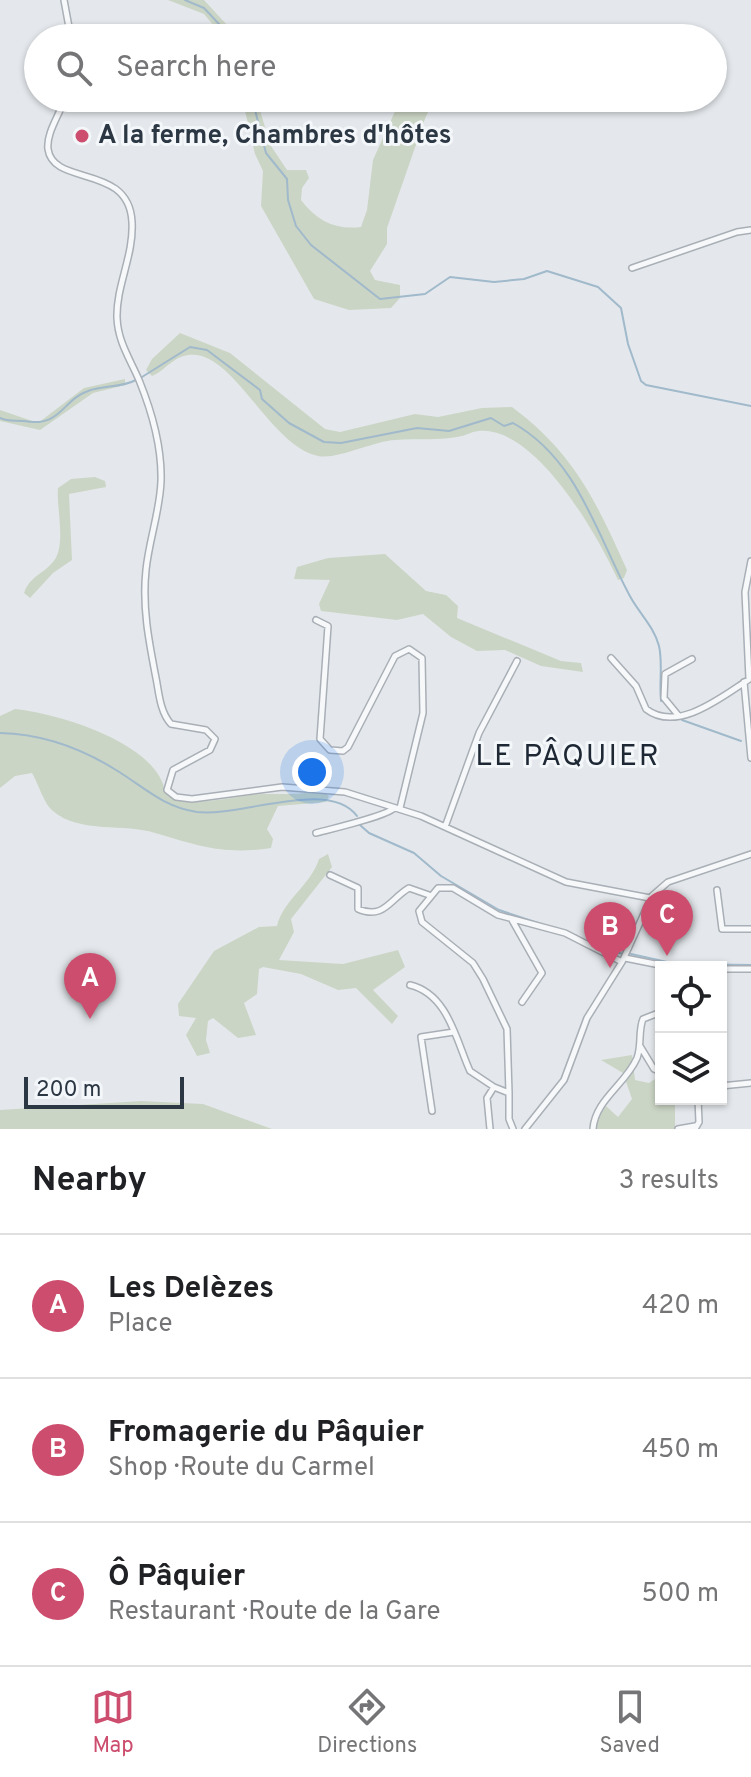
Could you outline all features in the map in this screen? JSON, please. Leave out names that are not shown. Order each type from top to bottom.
[{"type":"street","points":[[64,0],[68,24]]},
{"type":"street","points":[[60,112],[48,141],[51,158],[65,170],[113,186],[125,198],[132,214],[132,236],[117,319],[124,349],[149,409],[160,458],[160,492],[146,568],[144,608],[163,709],[173,725],[206,730],[215,739],[210,750],[173,770],[167,790],[176,797],[192,799],[282,787],[339,791],[397,808],[445,827],[575,885],[650,898]]},
{"type":"street","points":[[632,268],[751,230]]},
{"type":"street","points":[[751,561],[745,592],[751,758]]},
{"type":"street","points":[[316,620],[328,626],[320,739],[330,750],[343,751],[348,747],[395,656],[409,649],[422,658],[423,713],[397,808],[380,817],[366,818],[316,833]]},
{"type":"street","points":[[611,658],[636,686],[646,709],[657,715],[678,715],[703,709],[748,680]]},
{"type":"street","points":[[678,715],[664,698],[665,674],[692,659]]},
{"type":"street","points":[[445,827],[479,733],[517,661]]},
{"type":"street","points":[[525,1129],[564,1080],[587,1018],[624,960],[650,898],[668,882],[751,854]]},
{"type":"street","points":[[330,875],[358,888],[357,904],[362,911],[385,911],[409,888],[429,895]]},
{"type":"street","points":[[513,1129],[509,1119],[507,1029],[473,963],[422,922],[419,911],[429,895],[438,888],[453,888],[511,919],[565,933],[624,960],[655,965]]},
{"type":"street","points":[[717,890],[722,929],[751,929]]},
{"type":"street","points":[[511,919],[542,973],[522,1002]]},
{"type":"street","points":[[727,969],[751,969]]},
{"type":"street","points":[[410,985],[425,988],[435,997],[470,1071],[509,1093]]},
{"type":"street","points":[[593,1129],[600,1108],[624,1080],[637,1057],[643,1019],[655,1014]]},
{"type":"street","points":[[432,1111],[421,1037],[454,1032]]},
{"type":"street","points":[[640,1045],[655,1069]]},
{"type":"street","points":[[727,1085],[751,1083]]},
{"type":"street","points":[[490,1129],[487,1098],[494,1087]]},
{"type":"street","points":[[678,1129],[695,1128],[699,1122],[698,1105]]},
{"type":"green space","points":[[168,0],[204,0],[226,24],[212,24],[204,14]]},
{"type":"green space","points":[[245,112],[260,112],[271,146],[287,170],[306,170],[309,178],[302,188],[301,200],[307,207],[320,219],[335,225],[361,227],[367,210],[373,160],[395,112],[428,112],[387,228],[387,244],[370,271],[375,280],[400,285],[400,298],[391,308],[349,310],[314,299],[261,206],[263,171],[255,154]]},
{"type":"green space","points":[[180,333],[230,353],[325,429],[340,432],[415,414],[438,417],[482,408],[512,407],[552,442],[581,480],[627,570],[624,578],[618,580],[580,512],[543,464],[522,446],[501,434],[479,431],[445,438],[386,441],[326,457],[318,456],[300,448],[283,435],[236,381],[204,357],[182,357],[152,376],[146,370],[152,359]]},
{"type":"green space","points":[[125,379],[125,385],[93,393],[40,430],[0,421],[0,410],[38,423],[84,388]]},
{"type":"green space","points":[[95,477],[105,481],[106,487],[69,494],[72,560],[53,573],[30,598],[24,593],[27,587],[57,555],[60,526],[58,488],[71,479]]},
{"type":"green space","points":[[385,554],[426,591],[446,595],[458,606],[457,618],[561,661],[581,663],[583,672],[541,666],[505,650],[477,651],[451,637],[423,614],[397,620],[321,611],[319,604],[330,580],[294,579],[297,567],[328,558]]},
{"type":"green space","points":[[15,709],[79,724],[126,745],[145,759],[158,775],[165,792],[175,797],[207,801],[320,790],[329,796],[326,802],[278,806],[267,829],[273,839],[271,848],[254,850],[212,848],[143,830],[76,823],[50,808],[32,773],[15,776],[0,788],[0,716]]},
{"type":"green space","points":[[328,854],[332,867],[291,919],[294,932],[279,960],[343,964],[398,950],[405,967],[373,990],[398,1016],[392,1024],[356,988],[338,990],[301,974],[263,967],[259,969],[257,994],[244,1003],[256,1035],[238,1038],[213,1018],[208,1021],[206,1040],[210,1053],[197,1056],[186,1035],[196,1018],[179,1016],[178,1004],[214,951],[259,927],[277,926],[285,908],[310,877],[319,859]]},
{"type":"green space","points":[[632,1055],[635,1080],[649,1083],[655,1079],[655,1105],[675,1105],[675,1129],[595,1129],[596,1119],[606,1106],[618,1117],[632,1099],[623,1073],[601,1060]]},
{"type":"green space","points":[[141,1101],[203,1104],[272,1129],[0,1129],[0,1110]]},
{"type":"waterway","points":[[185,0],[204,8],[219,24]]},
{"type":"waterway","points":[[256,112],[266,153],[287,179],[288,200],[296,226],[311,245],[380,299],[425,294],[450,277],[494,282],[524,279],[547,271],[598,287],[621,308],[628,344],[641,381],[646,385],[751,406]]},
{"type":"waterway","points":[[142,377],[190,347],[207,350],[260,390],[262,399],[289,423],[324,442],[341,443],[417,428],[449,431],[491,418],[504,426],[513,423],[535,438],[554,457],[584,501],[631,598],[657,639],[661,659],[661,701]]},
{"type":"waterway","points":[[0,418],[46,421],[79,395],[136,380]]},
{"type":"waterway","points":[[682,720],[741,741]]},
{"type":"waterway","points":[[0,733],[46,739],[75,749],[103,762],[164,801],[197,812],[306,799],[344,805],[357,816]]},
{"type":"waterway","points":[[360,825],[369,833],[414,853],[441,876],[499,910],[577,936]]},
{"type":"waterway","points":[[600,948],[623,954]]},
{"type":"waterway","points":[[631,954],[676,964],[751,965]]},
{"type":"place","name":"A la ferme, Chambres d'hôtes","points":[[82,136]]},
{"type":"place","name":"Ô Pâquier","points":[[667,956]]},
{"type":"place","name":"Fromagerie du Pâquier","points":[[610,968]]},
{"type":"place","name":"Les Delèzes","points":[[90,1019]]},
{"type":"district","name":"LE PÂQUIER","points":[[568,757]]}]
